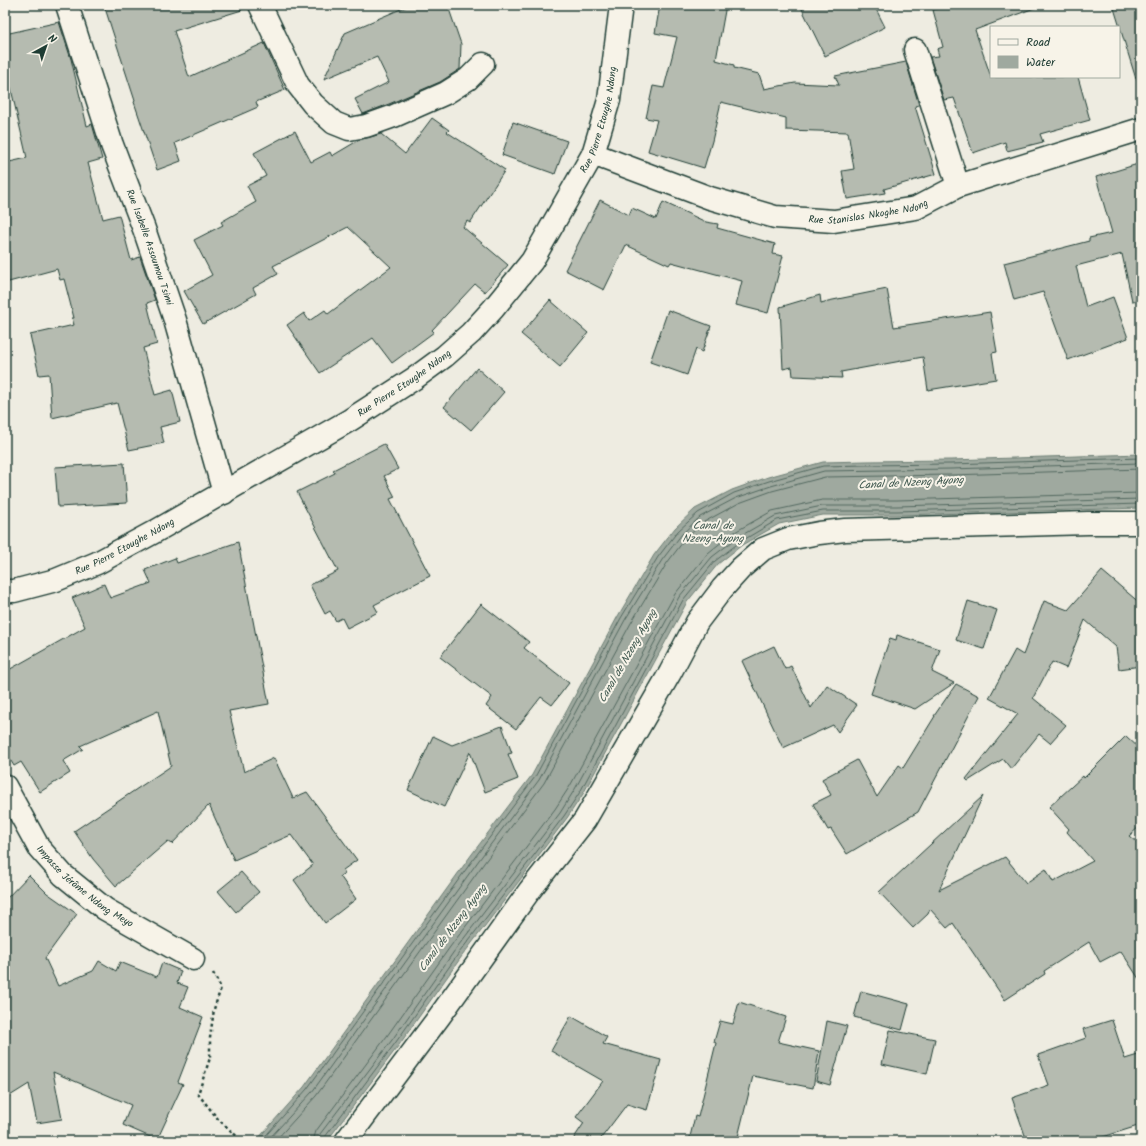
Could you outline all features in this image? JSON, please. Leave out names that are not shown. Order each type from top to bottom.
[{"type":"street","name":"Rue Isabelle Assoumou Tsimi","points":[[67,5],[112,145],[144,228],[175,320],[224,493]]},
{"type":"street","points":[[260,5],[298,85],[313,104],[334,123],[349,129],[366,126],[394,116],[446,93],[468,79],[483,64]]},
{"type":"street","name":"Rue Pierre Etoughe Ndong","points":[[5,591],[14,591],[56,580],[97,563],[224,493],[350,420],[415,378],[445,356],[471,333],[493,309],[532,261],[593,154],[609,100],[621,5]]},
{"type":"street","points":[[914,50],[958,186]]},
{"type":"street","name":"Rue Stanislas Nkoghe Ndong","points":[[593,154],[710,198],[775,216],[834,221],[916,208],[958,186],[1141,129]]},
{"type":"street","points":[[346,1141],[439,1017],[530,890],[585,820],[670,673],[697,622],[727,583],[741,568],[763,550],[788,539],[845,530],[1088,523],[1141,523]]},
{"type":"street","name":"Impasse Jérôme Ndong Meyo","points":[[5,786],[39,848],[63,875],[105,909],[193,959]]},
{"type":"path","points":[[193,959],[213,973],[221,988],[213,1016],[210,1038],[210,1058],[198,1094],[218,1119],[242,1141]]},
{"type":"water","name":"Canal de Nzeng-Ayong","points":[[1141,454],[1141,508],[897,515],[823,515],[779,524],[742,545],[718,564],[687,602],[583,794],[567,818],[462,956],[399,1045],[327,1141],[256,1141],[304,1087],[472,854],[532,775],[618,616],[654,555],[675,528],[695,509],[732,490],[768,477],[823,462],[951,460]]},
{"type":"building","points":[[104,5],[241,5],[242,10],[174,31],[189,77],[264,43],[285,90],[256,102],[258,107],[175,143],[181,161],[157,170]]},
{"type":"building","points":[[410,5],[441,5],[449,9],[461,44],[460,69],[440,82],[363,114],[355,99],[389,82],[377,57],[324,79],[345,33]]},
{"type":"building","points":[[660,5],[726,5],[716,60],[734,65],[734,68],[759,74],[764,89],[795,83],[839,85],[835,76],[906,62],[919,105],[915,106],[936,174],[884,189],[885,193],[847,199],[842,171],[854,169],[848,132],[786,130],[786,118],[721,102],[704,168],[648,151],[657,120],[646,118],[653,86],[664,88],[677,37],[655,33]]},
{"type":"building","points":[[800,5],[874,5],[885,27],[825,56]]},
{"type":"building","points":[[952,5],[1037,5],[1037,7],[975,30],[990,78],[1078,78],[1090,120],[1040,134],[1043,142],[1007,151],[1005,142],[973,153],[954,98],[944,100],[930,57],[939,56],[937,49],[943,47],[933,10]]},
{"type":"building","points":[[1113,5],[1141,5],[1141,79],[1136,79]]},
{"type":"building","points":[[59,22],[71,59],[87,126],[92,124],[102,159],[88,163],[103,219],[119,215],[131,260],[140,257],[155,300],[147,303],[157,344],[143,348],[155,395],[172,390],[180,422],[160,427],[164,443],[129,450],[117,403],[52,418],[49,374],[39,375],[30,335],[74,325],[72,318],[74,318],[64,279],[60,280],[57,269],[5,283],[5,163],[27,158],[5,63],[5,34]]},
{"type":"building","points":[[432,118],[449,130],[447,132],[505,170],[470,223],[467,221],[463,227],[508,265],[485,292],[475,284],[432,330],[434,332],[392,363],[373,338],[320,373],[287,325],[304,313],[309,321],[325,310],[328,314],[391,267],[348,227],[273,266],[278,274],[253,288],[256,294],[203,324],[184,291],[212,275],[194,240],[223,225],[221,222],[256,202],[247,186],[266,176],[254,153],[295,131],[311,162],[330,152],[332,156],[359,140],[381,134],[405,154]]},
{"type":"building","points":[[513,122],[567,141],[555,174],[502,155]]},
{"type":"building","points":[[1141,163],[1141,300],[1132,301],[1122,254],[1076,266],[1086,307],[1113,297],[1128,338],[1068,360],[1043,292],[1014,300],[1004,263],[1089,241],[1089,238],[1112,233],[1096,177]]},
{"type":"building","points":[[600,200],[629,215],[632,208],[656,219],[663,202],[706,222],[718,224],[717,228],[775,244],[773,254],[783,256],[768,313],[736,305],[742,281],[671,262],[669,265],[626,245],[604,290],[565,270]]},
{"type":"building","points":[[887,289],[894,327],[990,312],[997,352],[992,353],[996,379],[928,390],[923,357],[841,372],[842,378],[793,376],[792,367],[783,369],[780,307],[820,295],[821,303]]},
{"type":"building","points":[[550,300],[588,333],[560,367],[521,334]]},
{"type":"building","points":[[668,310],[711,326],[702,352],[696,349],[687,375],[650,362]]},
{"type":"building","points":[[477,368],[504,392],[471,430],[444,407]]},
{"type":"building","points":[[384,444],[398,469],[384,476],[395,497],[390,499],[430,576],[374,605],[378,612],[347,628],[342,618],[336,621],[330,611],[325,614],[310,585],[338,571],[297,492],[335,473],[333,470]]},
{"type":"building","points":[[124,463],[127,503],[58,507],[55,467]]},
{"type":"building","points":[[238,542],[269,704],[229,711],[244,772],[274,758],[293,798],[307,792],[357,860],[343,870],[345,873],[340,876],[356,899],[325,923],[294,880],[313,865],[291,835],[234,860],[209,805],[172,844],[168,841],[116,886],[93,859],[74,831],[171,766],[158,711],[80,746],[83,749],[63,761],[70,773],[40,792],[21,762],[14,766],[5,751],[5,672],[85,627],[72,598],[104,584],[110,598],[151,583],[145,570],[175,558],[177,563]]},
{"type":"building","points":[[1102,571],[1141,604],[1141,666],[1119,669],[1116,647],[1085,620],[1066,668],[1052,662],[1033,698],[1066,725],[1050,743],[1039,734],[1011,769],[1003,759],[968,781],[966,779],[1018,714],[989,698],[1015,650],[1023,655],[1044,601],[1068,610]]},
{"type":"building","points":[[968,601],[997,610],[984,649],[956,640]]},
{"type":"building","points":[[481,604],[529,642],[524,648],[569,683],[552,705],[541,697],[516,729],[486,706],[492,697],[440,657]]},
{"type":"building","points":[[897,635],[940,649],[932,672],[954,683],[915,709],[871,694],[890,638],[896,640]]},
{"type":"building","points":[[774,646],[785,669],[791,666],[811,708],[827,685],[857,705],[838,732],[833,725],[783,748],[742,661]]},
{"type":"building","points":[[956,684],[979,696],[918,812],[847,854],[831,829],[828,830],[813,804],[831,795],[822,779],[857,760],[877,797],[899,765],[903,768],[934,716]]},
{"type":"building","points":[[502,726],[512,753],[508,754],[518,779],[485,792],[470,752],[444,807],[408,790],[433,736],[452,745]]},
{"type":"building","points":[[1126,736],[1141,750],[1141,825],[1129,836],[1141,846],[1141,982],[1121,951],[1100,962],[1089,942],[1044,971],[1045,974],[1005,1000],[953,923],[947,928],[930,909],[928,914],[913,928],[879,892],[983,796],[939,890],[1005,857],[1026,883],[1046,869],[1053,882],[1093,861],[1067,832],[1069,829],[1049,807],[1083,776],[1084,778]]},
{"type":"building","points":[[241,872],[259,892],[236,912],[218,891]]},
{"type":"building","points":[[29,875],[47,893],[77,914],[45,958],[58,986],[93,971],[99,961],[116,971],[120,962],[157,977],[162,963],[181,971],[177,983],[188,987],[180,1007],[203,1017],[178,1082],[183,1084],[157,1140],[123,1125],[131,1105],[53,1072],[62,1119],[37,1123],[29,1084],[5,1099],[5,900]]},
{"type":"building","points":[[861,991],[909,1004],[902,1030],[854,1017]]},
{"type":"building","points":[[739,1002],[786,1017],[778,1042],[819,1051],[813,1088],[753,1076],[737,1141],[689,1141],[695,1116],[698,1117],[720,1021],[733,1024]]},
{"type":"building","points":[[571,1016],[607,1037],[603,1044],[661,1060],[647,1110],[627,1104],[599,1141],[572,1141],[584,1123],[576,1117],[603,1081],[551,1051]]},
{"type":"building","points":[[1112,1020],[1125,1059],[1141,1054],[1141,1125],[1090,1141],[1027,1141],[1012,1098],[1049,1085],[1038,1055],[1086,1038],[1083,1029]]},
{"type":"building","points":[[827,1021],[847,1026],[830,1085],[816,1081]]},
{"type":"building","points":[[890,1030],[935,1039],[927,1074],[882,1064]]},
{"type":"water label","name":"Canal de Nzeng Ayong","points":[[911,483]]},
{"type":"water label","name":"Canal de Nzeng Ayong","points":[[628,656]]},
{"type":"water label","name":"Canal de Nzeng Ayong","points":[[453,928]]}]
